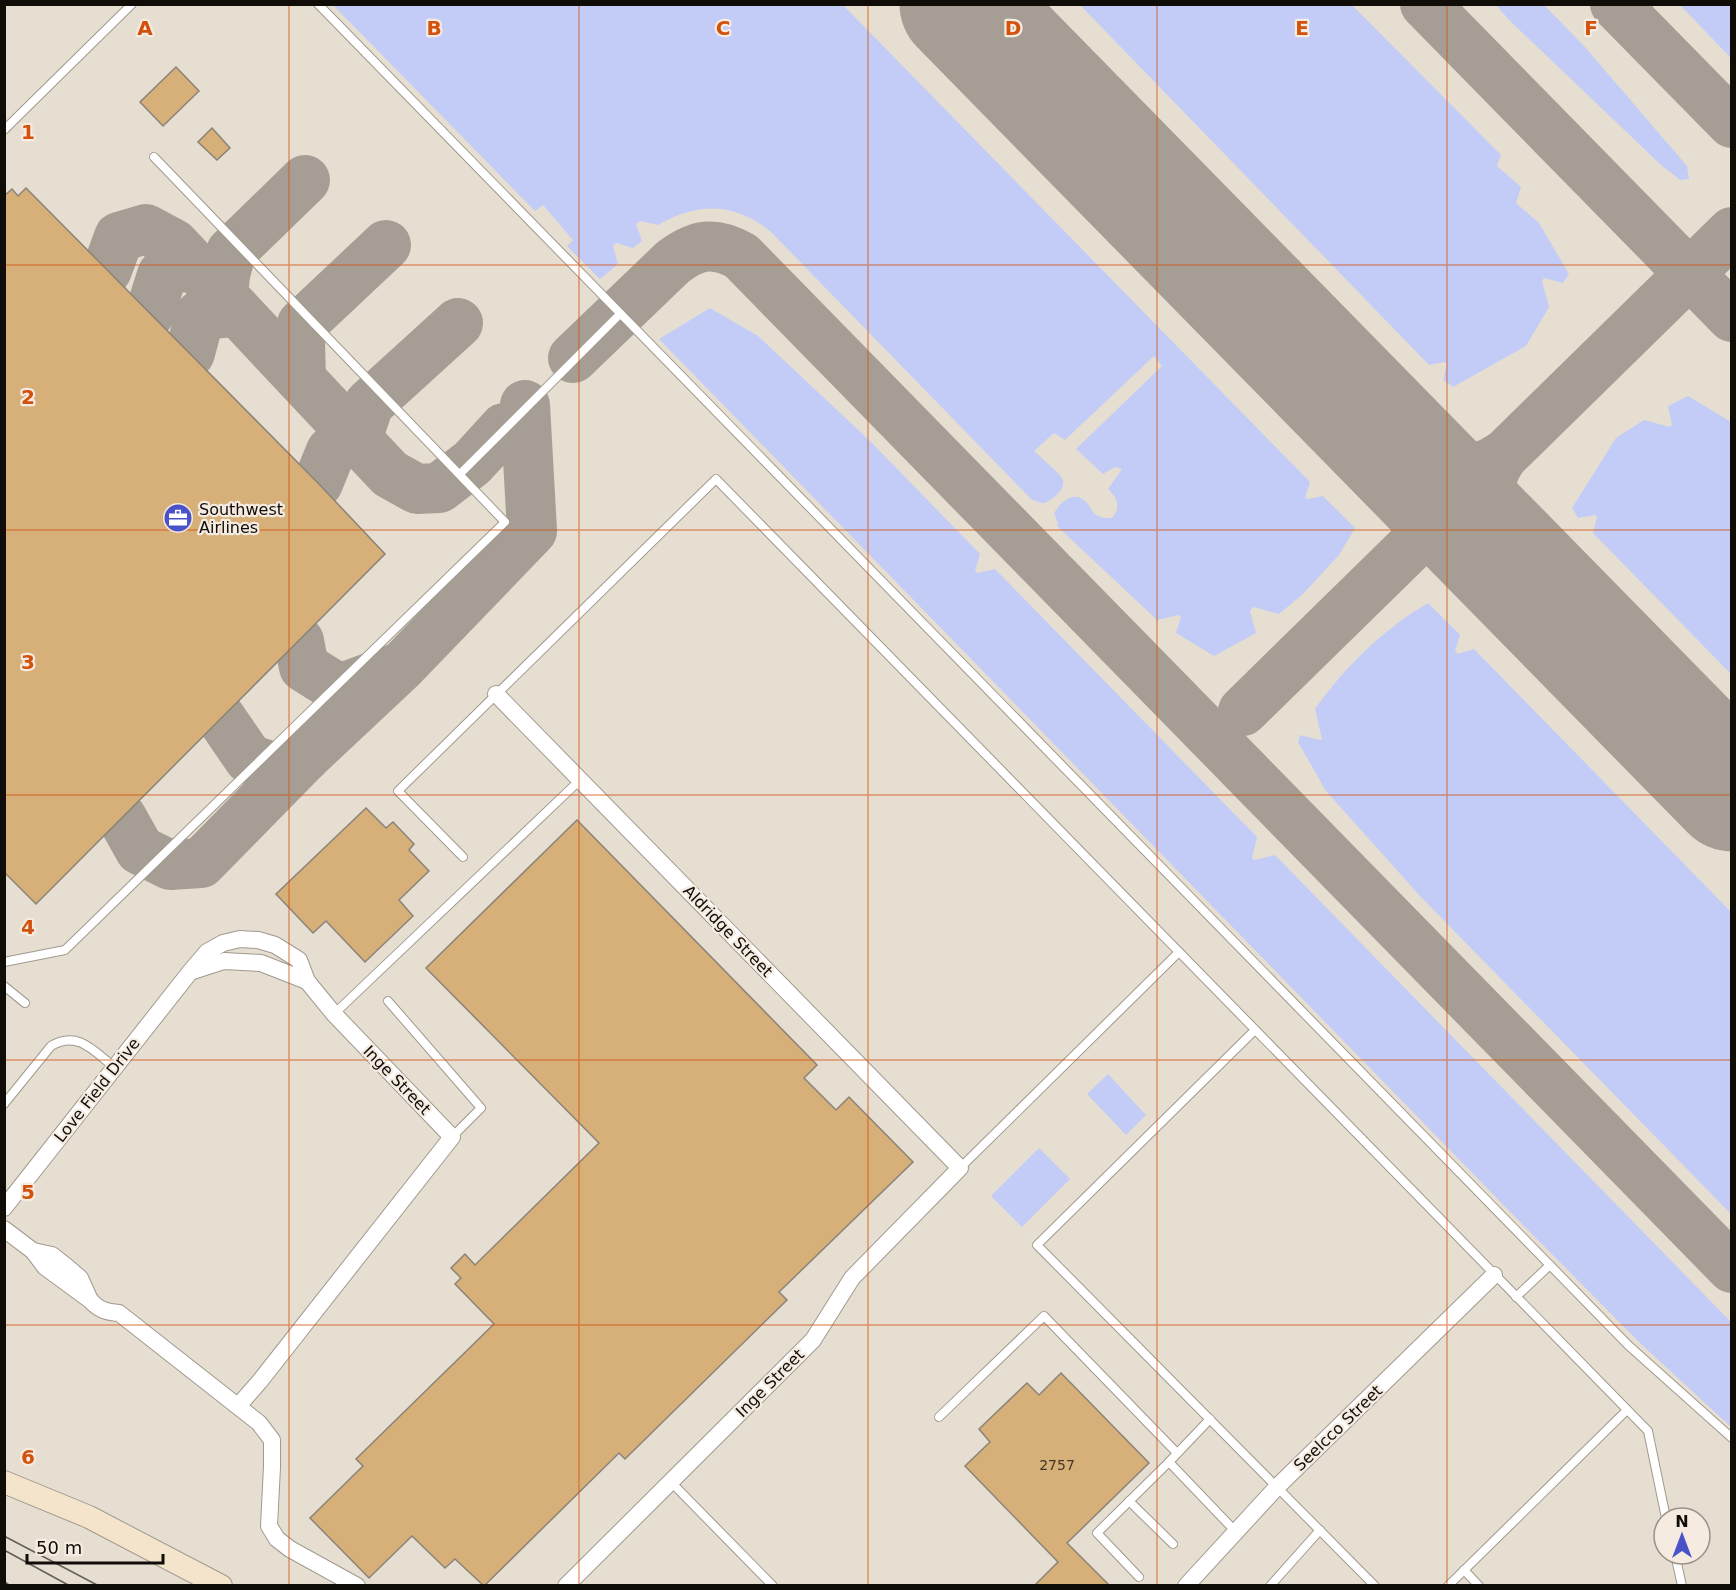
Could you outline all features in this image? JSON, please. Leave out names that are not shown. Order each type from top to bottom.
[{"type":"main road","points":[[4,1482],[89,1517],[222,1586]]},
{"type":"street","name":"Aldridge Street","points":[[496,694],[960,1168]]},
{"type":"street","name":"Inge Street","points":[[190,972],[207,952],[223,943],[240,939],[258,940],[274,945],[298,960],[307,981],[334,1014],[452,1137]]},
{"type":"street","name":"Inge Street","points":[[190,972],[224,961],[261,963],[307,981]]},
{"type":"street","name":"Love Field Drive","points":[[4,1208],[190,972]]},
{"type":"street","points":[[239,1405],[452,1137]]},
{"type":"street","name":"Inge Street","points":[[566,1586],[813,1340],[852,1278],[960,1168]]},
{"type":"street","points":[[4,1229],[33,1251],[52,1255],[80,1278],[90,1300],[102,1311],[119,1313],[259,1423],[272,1440],[269,1526],[277,1539],[290,1550],[357,1586]]},
{"type":"street","name":"Seelcco Street","points":[[1186,1586],[1277,1487],[1494,1275]]},
{"type":"lane","points":[[4,130],[132,4]]},
{"type":"lane","points":[[318,4],[1628,1345],[1731,1438]]},
{"type":"lane","points":[[4,962],[65,950],[505,522],[154,157]]},
{"type":"lane","points":[[460,474],[620,314]]},
{"type":"lane","points":[[463,857],[398,791],[716,479],[1647,1431],[1663,1506]]},
{"type":"lane","points":[[334,1014],[580,780]]},
{"type":"lane","points":[[960,1168],[1179,952]]},
{"type":"lane","points":[[4,986],[25,1003]]},
{"type":"lane","points":[[388,1001],[481,1108],[452,1137]]},
{"type":"lane","points":[[1255,1030],[1037,1245],[1375,1586]]},
{"type":"lane","points":[[4,1104],[51,1046],[59,1041],[69,1039],[79,1041],[115,1068]]},
{"type":"lane","points":[[1516,1296],[1550,1265]]},
{"type":"lane","points":[[939,1417],[1044,1316],[1177,1453]]},
{"type":"lane","points":[[1448,1586],[1627,1410]]},
{"type":"lane","points":[[1139,1577],[1097,1533],[1210,1419]]},
{"type":"lane","points":[[1169,1462],[1236,1532]]},
{"type":"lane","points":[[670,1481],[773,1586]]},
{"type":"lane","points":[[1129,1500],[1173,1544]]},
{"type":"lane","points":[[1270,1586],[1320,1530]]},
{"type":"lane","points":[[1678,1566],[1682,1586]]},
{"type":"lane","points":[[1464,1570],[1479,1586]]},
{"type":"shaded area","points":[[333,5],[843,5],[1310,482],[1305,498],[1323,496],[1355,528],[1339,555],[1303,594],[1279,614],[1253,607],[1250,611],[1256,633],[1214,656],[1176,633],[1181,617],[1179,615],[1157,620],[1057,526],[1054,513],[1064,501],[1072,497],[1081,498],[1098,516],[1112,518],[1117,511],[1117,503],[1108,489],[1122,469],[1115,467],[1103,474],[1076,449],[1162,366],[1154,356],[1065,440],[1054,433],[1034,451],[1060,475],[1063,483],[1060,491],[1049,501],[1044,503],[1032,500],[771,232],[757,222],[743,215],[716,209],[687,212],[658,225],[640,221],[636,224],[642,241],[633,248],[616,243],[613,246],[618,264],[600,279],[567,246],[573,240],[543,205],[535,211]]},
{"type":"shaded area","points":[[1080,5],[1352,5],[1501,155],[1497,166],[1521,187],[1516,203],[1539,223],[1569,274],[1563,283],[1544,278],[1542,281],[1549,307],[1526,346],[1453,387],[1443,380],[1447,363],[1429,365]]},
{"type":"shaded area","points":[[1496,5],[1544,5],[1585,47],[1687,166],[1689,179],[1680,180],[1660,164]]},
{"type":"shaded area","points":[[1680,5],[1731,5],[1731,58]]},
{"type":"shaded area","points":[[710,308],[758,336],[870,441],[980,554],[975,571],[978,573],[995,569],[1257,837],[1252,858],[1254,860],[1275,855],[1731,1322],[1731,1427],[1641,1344],[1525,1227],[659,339]]},
{"type":"shaded area","points":[[1688,396],[1731,422],[1731,674],[1593,533],[1597,517],[1595,515],[1578,518],[1572,508],[1616,438],[1644,420],[1670,427],[1672,425],[1668,406]]},
{"type":"shaded area","points":[[1428,603],[1460,635],[1455,651],[1458,654],[1474,649],[1731,912],[1731,1214],[1420,896],[1326,791],[1298,742],[1300,735],[1322,739],[1315,709],[1327,693],[1380,637]]},
{"type":"shaded area","points":[[1108,1074],[1146,1115],[1126,1135],[1087,1094]]},
{"type":"shaded area","points":[[1039,1148],[1070,1179],[1022,1227],[991,1196]]},
{"type":"building","points":[[176,67],[199,91],[163,126],[140,102]]},
{"type":"building","points":[[212,128],[230,148],[217,160],[198,142]]},
{"type":"building","name":"Southwest Airlines","points":[[26,188],[318,483],[385,554],[36,904],[4,872],[4,196],[12,189],[18,196]]},
{"type":"building","points":[[366,808],[386,828],[393,822],[414,844],[409,850],[429,871],[399,900],[413,916],[365,962],[326,921],[313,933],[276,894]]},
{"type":"building","points":[[577,820],[817,1065],[804,1078],[836,1110],[849,1097],[913,1162],[779,1292],[787,1300],[625,1459],[619,1453],[484,1586],[455,1559],[445,1568],[412,1536],[369,1578],[310,1518],[363,1466],[356,1459],[494,1324],[455,1284],[461,1278],[451,1268],[465,1254],[475,1265],[599,1143],[426,968]]},
{"type":"building","points":[[1061,1373],[1149,1463],[1067,1543],[1110,1586],[1034,1586],[1058,1562],[965,1466],[990,1442],[979,1429],[1027,1383],[1039,1395]]},
{"type":"taxiway","points":[[1425,4],[1732,317]]},
{"type":"taxiway","points":[[1615,4],[1732,123]]},
{"type":"taxiway","points":[[223,296],[231,252],[305,180]]},
{"type":"taxiway","points":[[107,270],[119,237],[146,229],[174,244],[390,474],[417,489],[439,488],[472,463],[504,428]]},
{"type":"taxiway","points":[[1243,711],[1732,232]]},
{"type":"taxiway","points":[[301,379],[302,324],[386,245]]},
{"type":"taxiway","points":[[573,358],[673,262],[690,251],[714,247],[741,256],[1732,1268]]},
{"type":"taxiway","points":[[150,313],[162,275],[175,268],[195,266]]},
{"type":"taxiway","points":[[190,353],[200,315],[233,312],[242,317]]},
{"type":"taxiway","points":[[318,483],[331,451],[348,437],[357,439],[369,404],[458,323]]},
{"type":"taxiway","points":[[122,818],[140,850],[170,865],[201,863],[305,757],[402,666],[532,531],[525,405]]},
{"type":"taxiway","points":[[1406,458],[1429,469],[1454,471],[1480,467],[1502,456]]},
{"type":"taxiway","points":[[1496,549],[1487,526],[1486,502],[1492,478],[1503,456]]},
{"type":"taxiway","points":[[299,641],[304,667],[339,689],[394,669]]},
{"type":"taxiway","points":[[221,718],[249,759],[278,769],[305,757]]},
{"type":"runway","points":[[961,4],[1732,790]]},
{"type":"tram line","points":[[4,1536],[99,1586]]},
{"type":"tram line","points":[[4,1550],[70,1586]]},
{"type":"railway","points":[[4,1583],[8,1586]]},
{"type":"place","name":"Southwest Airlines","points":[[178,518]]}]
